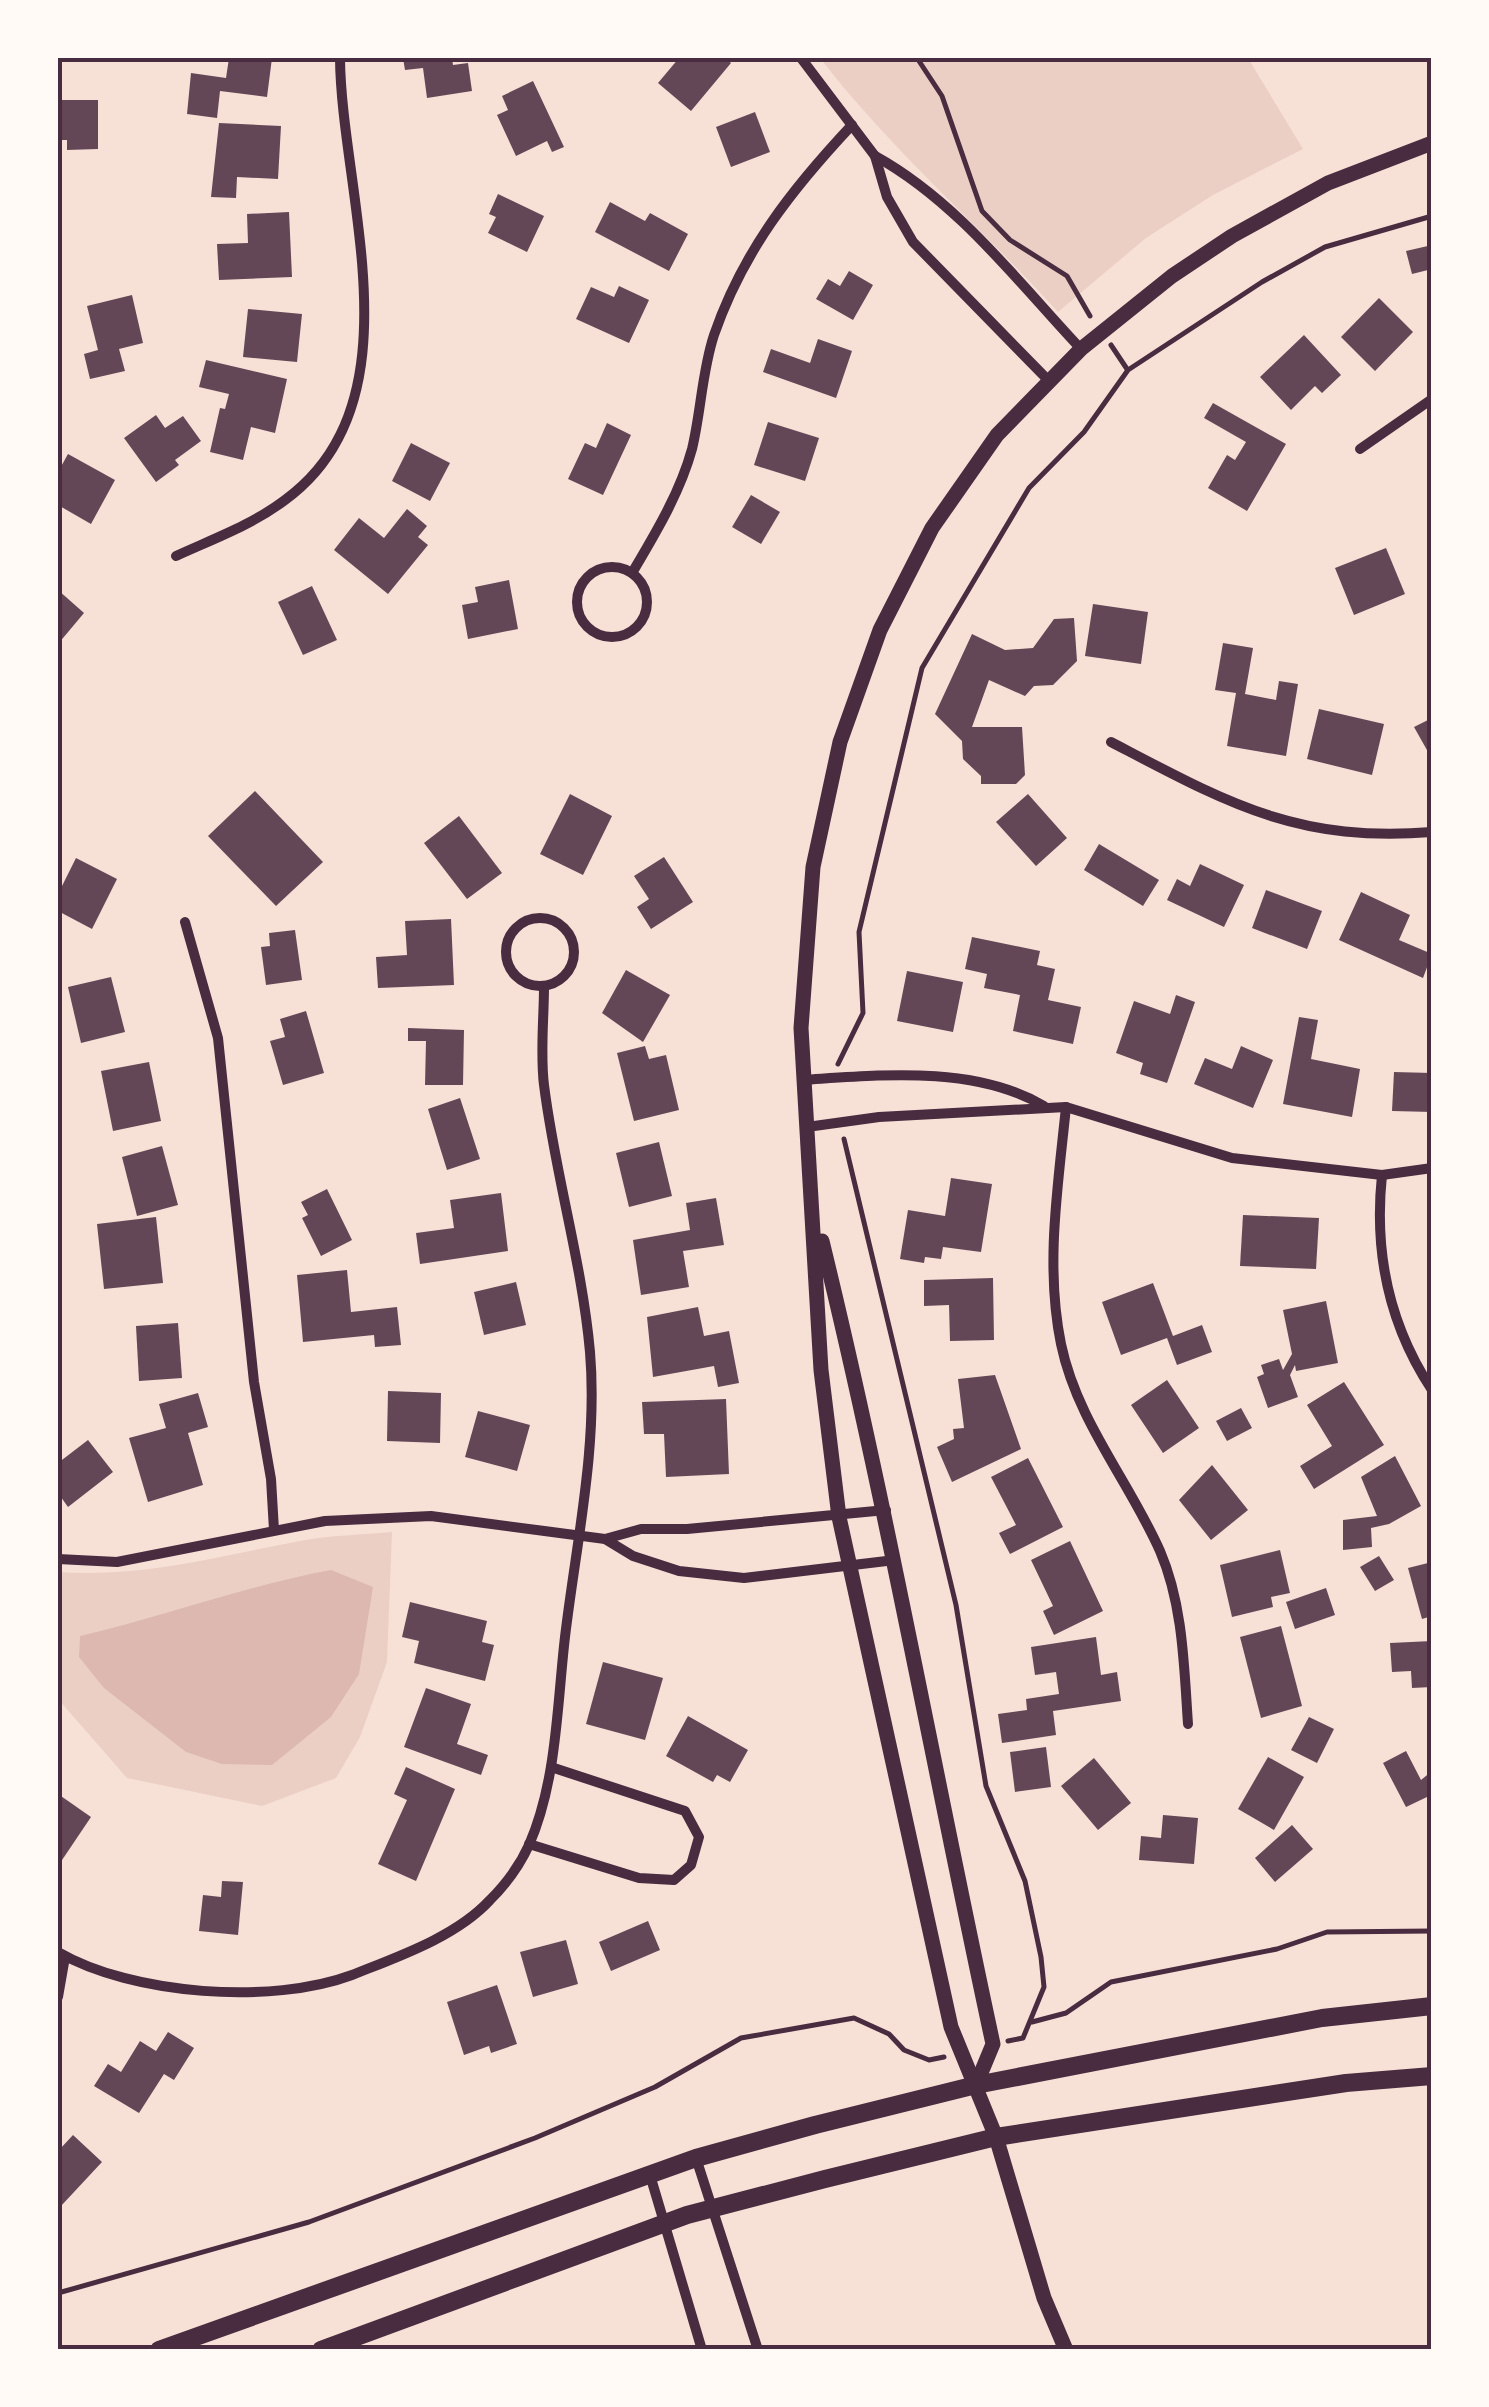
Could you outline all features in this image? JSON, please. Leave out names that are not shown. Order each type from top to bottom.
[{"type":"main road","points":[[159,2350],[696,2158],[976,2085],[1322,2018],[1432,2006]]},
{"type":"main road","points":[[321,2350],[712,2208],[996,2138],[1346,2083],[1432,2076]]},
{"type":"street","points":[[176,556],[252,522],[288,498],[335,443],[348,413],[364,335],[365,276],[340,58]]},
{"type":"street","points":[[801,58],[875,156],[887,197],[913,242],[1048,380]]},
{"type":"street","points":[[632,574],[680,483],[691,450],[712,341],[740,270],[791,192],[852,125]]},
{"type":"street","points":[[1066,2350],[1023,2234],[996,2138],[952,2026],[838,1517],[821,1370],[804,1080],[804,938],[813,867],[857,686],[902,579],[932,528],[998,435],[1081,349],[1232,236],[1328,183],[1432,143]]},
{"type":"street","points":[[875,156],[906,173],[972,232],[1081,349]]},
{"type":"street","points":[[1360,450],[1432,398]]},
{"type":"street","points":[[621,568],[632,574],[645,592],[644,614],[630,632],[620,636],[598,634],[581,619],[577,608],[581,585],[598,570],[621,568]]},
{"type":"street","points":[[1111,742],[1266,818],[1302,828],[1364,834],[1432,832]]},
{"type":"street","points":[[535,918],[566,928],[574,948],[564,978],[544,987],[521,981],[507,962],[506,950],[514,929],[535,918]]},
{"type":"street","points":[[185,922],[218,1038],[254,1382],[271,1479],[274,1530]]},
{"type":"street","points":[[58,1997],[61,1954],[180,1987],[262,1992],[307,1987],[386,1961],[464,1921],[498,1892],[529,1844],[551,1767],[581,1535],[590,1357],[583,1289],[543,1082],[544,987]]},
{"type":"street","points":[[804,1080],[960,1080],[1016,1090],[1044,1106]]},
{"type":"street","points":[[807,1127],[895,1116],[1020,1113],[1044,1106],[1066,1108],[1232,1158],[1296,1169],[1382,1175],[1432,1168]]},
{"type":"street","points":[[1066,1108],[1054,1229],[1054,1292],[1062,1346],[1100,1444],[1160,1550],[1170,1580],[1182,1653],[1188,1724]]},
{"type":"street","points":[[1382,1175],[1378,1249],[1402,1333],[1432,1390]]},
{"type":"street","points":[[814,1208],[886,1510],[925,1733],[993,2044],[976,2085]]},
{"type":"street","points":[[606,1539],[642,1528],[838,1517],[886,1510]]},
{"type":"street","points":[[58,1559],[117,1562],[169,1555],[325,1521],[430,1516],[606,1539],[632,1556],[679,1571],[744,1578],[895,1560]]},
{"type":"street","points":[[529,1844],[639,1878],[674,1880],[690,1864],[699,1838],[685,1811],[551,1767]]},
{"type":"street","points":[[696,2158],[758,2350]]},
{"type":"street","points":[[650,2175],[702,2350]]},
{"type":"path","points":[[917,58],[942,96],[982,211],[1010,240],[1067,276],[1128,370]]},
{"type":"path","points":[[838,1078],[838,1062],[863,1012],[860,932],[922,668],[1030,488],[1084,432],[1128,370],[1262,282],[1325,247],[1432,216]]},
{"type":"path","points":[[839,1123],[858,1183],[884,1320],[956,1606],[986,1786],[1026,1881],[1044,1987],[1023,2038],[993,2044]]},
{"type":"path","points":[[1032,2022],[1066,2013],[1111,1982],[1278,1949],[1327,1932],[1432,1931]]},
{"type":"path","points":[[58,2293],[309,2222],[536,2138],[655,2087],[741,2038],[854,2018],[889,2034],[904,2050],[929,2060],[962,2052]]},
{"type":"shaded area","points":[[820,58],[1248,58],[1303,149],[1213,195],[1146,238],[1058,312],[876,124]]},
{"type":"shaded area","points":[[392,1532],[387,1662],[360,1737],[336,1778],[262,1806],[127,1778],[58,1699],[58,1572],[150,1569],[311,1539]]},
{"type":"shaded area","points":[[331,1570],[373,1587],[359,1674],[331,1717],[272,1765],[222,1764],[186,1752],[104,1688],[79,1657],[80,1636]]},
{"type":"building","points":[[229,58],[272,58],[267,97],[220,91],[217,118],[187,114],[191,73],[226,78]]},
{"type":"building","points":[[403,58],[452,58],[453,65],[468,63],[472,91],[427,98],[423,68],[405,70]]},
{"type":"building","points":[[679,58],[725,58],[731,63],[691,111],[658,83]]},
{"type":"building","points":[[533,81],[564,147],[552,152],[547,141],[516,156],[497,115],[508,110],[502,96]]},
{"type":"building","points":[[58,100],[98,100],[98,149],[67,150],[67,140],[58,140]]},
{"type":"building","points":[[755,112],[770,152],[731,167],[716,127]]},
{"type":"building","points":[[219,123],[281,126],[278,179],[237,177],[236,198],[211,197]]},
{"type":"building","points":[[498,194],[544,216],[527,252],[488,233],[496,217],[489,214]]},
{"type":"building","points":[[610,202],[645,221],[650,213],[688,234],[669,271],[595,232]]},
{"type":"building","points":[[289,212],[292,277],[219,280],[217,244],[248,243],[247,214]]},
{"type":"building","points":[[1432,245],[1432,269],[1412,274],[1406,251]]},
{"type":"building","points":[[849,271],[873,285],[853,320],[816,299],[828,279],[840,286]]},
{"type":"building","points":[[619,286],[649,300],[629,343],[576,319],[591,287],[614,297]]},
{"type":"building","points":[[132,295],[143,343],[119,349],[125,371],[90,379],[84,354],[98,350],[87,306]]},
{"type":"building","points":[[1379,298],[1413,332],[1375,371],[1341,337]]},
{"type":"building","points":[[248,309],[302,314],[297,362],[243,357]]},
{"type":"building","points":[[1304,335],[1341,375],[1322,393],[1315,386],[1291,410],[1260,377]]},
{"type":"building","points":[[818,339],[852,351],[836,398],[763,372],[771,349],[810,363]]},
{"type":"building","points":[[206,360],[287,379],[275,433],[251,427],[243,460],[210,452],[220,408],[225,409],[229,394],[199,387]]},
{"type":"building","points":[[1213,403],[1286,444],[1247,511],[1208,488],[1227,455],[1235,460],[1246,442],[1204,418]]},
{"type":"building","points":[[156,415],[165,428],[183,416],[201,441],[175,460],[179,465],[156,482],[124,438]]},
{"type":"building","points":[[768,422],[819,438],[805,481],[754,465]]},
{"type":"building","points":[[607,423],[631,435],[603,495],[568,479],[585,443],[596,448]]},
{"type":"building","points":[[411,443],[450,463],[430,501],[392,481]]},
{"type":"building","points":[[68,454],[115,480],[91,524],[58,505],[58,472]]},
{"type":"building","points":[[751,495],[780,512],[761,544],[732,527]]},
{"type":"building","points":[[407,509],[427,526],[418,537],[428,545],[388,594],[334,550],[359,518],[384,538]]},
{"type":"building","points":[[1386,548],[1405,594],[1354,615],[1335,568]]},
{"type":"building","points":[[509,580],[518,629],[468,639],[462,605],[478,602],[475,587]]},
{"type":"building","points":[[312,586],[337,640],[303,655],[278,602]]},
{"type":"building","points":[[58,590],[84,613],[58,644]]},
{"type":"building","points":[[1093,604],[1148,612],[1141,664],[1085,656]]},
{"type":"building","points":[[1074,618],[1077,661],[1053,685],[1034,686],[1025,696],[989,680],[972,727],[1022,727],[1025,775],[1016,784],[981,784],[981,776],[963,759],[962,741],[935,714],[972,634],[1005,650],[1033,648],[1054,619]]},
{"type":"building","points":[[1223,643],[1253,648],[1245,694],[1276,700],[1279,681],[1298,684],[1286,756],[1227,746],[1236,693],[1215,690]]},
{"type":"building","points":[[1319,709],[1384,724],[1372,775],[1307,759]]},
{"type":"building","points":[[1432,718],[1432,759],[1414,727]]},
{"type":"building","points":[[255,791],[323,862],[276,906],[208,836]]},
{"type":"building","points":[[570,794],[612,816],[583,875],[540,854]]},
{"type":"building","points":[[1028,794],[1067,838],[1036,866],[996,822]]},
{"type":"building","points":[[459,816],[502,873],[467,899],[424,843]]},
{"type":"building","points":[[1099,844],[1159,880],[1143,906],[1084,870]]},
{"type":"building","points":[[664,857],[693,902],[651,929],[637,907],[649,899],[634,876]]},
{"type":"building","points":[[76,858],[117,879],[92,929],[58,911],[58,894]]},
{"type":"building","points":[[1200,864],[1244,885],[1224,927],[1167,900],[1177,879],[1190,886]]},
{"type":"building","points":[[1266,890],[1322,911],[1307,949],[1252,928]]},
{"type":"building","points":[[1361,892],[1410,915],[1399,940],[1432,954],[1423,978],[1339,940]]},
{"type":"building","points":[[451,919],[454,985],[378,988],[376,957],[407,955],[405,921]]},
{"type":"building","points":[[295,930],[302,980],[266,985],[261,947],[270,946],[269,933]]},
{"type":"building","points":[[972,937],[1040,951],[1037,965],[1055,969],[1048,1000],[1081,1007],[1073,1044],[1013,1031],[1020,995],[984,988],[987,974],[965,969]]},
{"type":"building","points":[[626,970],[670,995],[643,1042],[602,1013]]},
{"type":"building","points":[[907,971],[963,982],[953,1032],[897,1021]]},
{"type":"building","points":[[111,977],[125,1032],[81,1043],[68,987]]},
{"type":"building","points":[[1176,995],[1195,1002],[1167,1083],[1140,1074],[1143,1063],[1116,1053],[1134,1001],[1170,1014]]},
{"type":"building","points":[[306,1011],[324,1073],[283,1085],[270,1041],[285,1037],[280,1019]]},
{"type":"building","points":[[1299,1017],[1318,1020],[1311,1059],[1360,1069],[1352,1117],[1283,1104]]},
{"type":"building","points":[[408,1028],[464,1030],[463,1085],[425,1085],[426,1041],[408,1041]]},
{"type":"building","points":[[645,1046],[649,1059],[666,1055],[679,1110],[634,1121],[617,1053]]},
{"type":"building","points":[[1241,1046],[1273,1060],[1253,1108],[1194,1084],[1205,1058],[1232,1069]]},
{"type":"building","points":[[149,1062],[161,1121],[113,1131],[101,1071]]},
{"type":"building","points":[[1394,1072],[1432,1073],[1432,1112],[1392,1111]]},
{"type":"building","points":[[460,1098],[480,1159],[447,1170],[428,1109]]},
{"type":"building","points":[[659,1142],[672,1196],[629,1207],[616,1153]]},
{"type":"building","points":[[162,1146],[178,1205],[137,1216],[122,1157]]},
{"type":"building","points":[[951,1178],[992,1184],[981,1252],[943,1247],[941,1259],[925,1257],[924,1263],[900,1259],[908,1210],[945,1216]]},
{"type":"building","points":[[327,1189],[352,1240],[321,1256],[302,1218],[308,1215],[301,1202]]},
{"type":"building","points":[[501,1193],[508,1251],[420,1264],[416,1233],[454,1228],[450,1200]]},
{"type":"building","points":[[716,1198],[724,1245],[683,1251],[689,1287],[641,1295],[633,1240],[690,1230],[686,1203]]},
{"type":"building","points":[[1243,1215],[1319,1218],[1316,1269],[1240,1266]]},
{"type":"building","points":[[156,1217],[163,1283],[104,1289],[97,1224]]},
{"type":"building","points":[[347,1270],[351,1312],[397,1307],[401,1345],[375,1347],[374,1335],[303,1342],[297,1275]]},
{"type":"building","points":[[993,1278],[994,1340],[950,1341],[949,1305],[924,1306],[924,1280]]},
{"type":"building","points":[[516,1282],[526,1325],[484,1335],[474,1292]]},
{"type":"building","points":[[1153,1283],[1173,1336],[1202,1325],[1212,1352],[1177,1365],[1167,1338],[1121,1355],[1102,1302]]},
{"type":"building","points":[[1326,1301],[1338,1363],[1296,1371],[1295,1365],[1290,1375],[1298,1397],[1268,1408],[1257,1377],[1264,1374],[1261,1365],[1279,1359],[1283,1370],[1292,1354],[1283,1310]]},
{"type":"building","points":[[698,1307],[704,1336],[729,1331],[739,1383],[718,1387],[714,1366],[653,1377],[647,1317]]},
{"type":"building","points":[[178,1323],[182,1378],[139,1381],[136,1326]]},
{"type":"building","points":[[995,1375],[1021,1449],[952,1482],[937,1447],[954,1439],[953,1429],[964,1428],[958,1379]]},
{"type":"building","points":[[1167,1380],[1199,1428],[1163,1453],[1131,1405]]},
{"type":"building","points":[[1344,1382],[1384,1445],[1314,1489],[1300,1466],[1332,1446],[1307,1405]]},
{"type":"building","points":[[388,1391],[441,1393],[440,1443],[387,1441]]},
{"type":"building","points":[[198,1393],[208,1427],[188,1433],[203,1485],[148,1502],[129,1438],[166,1428],[159,1404]]},
{"type":"building","points":[[726,1399],[729,1474],[666,1477],[664,1434],[644,1434],[642,1402]]},
{"type":"building","points":[[1241,1408],[1252,1428],[1227,1441],[1216,1421]]},
{"type":"building","points":[[478,1411],[530,1425],[517,1471],[465,1457]]},
{"type":"building","points":[[88,1440],[113,1472],[68,1507],[58,1493],[58,1463]]},
{"type":"building","points":[[1395,1456],[1421,1506],[1389,1524],[1371,1528],[1372,1547],[1343,1550],[1343,1520],[1377,1516],[1361,1477]]},
{"type":"building","points":[[1028,1458],[1063,1527],[1010,1554],[999,1533],[1016,1525],[991,1477]]},
{"type":"building","points":[[1212,1465],[1248,1510],[1211,1540],[1179,1500]]},
{"type":"building","points":[[1070,1541],[1103,1611],[1054,1635],[1043,1611],[1053,1606],[1031,1560]]},
{"type":"building","points":[[1280,1550],[1290,1593],[1271,1597],[1273,1607],[1232,1617],[1220,1565]]},
{"type":"building","points":[[1379,1556],[1394,1580],[1375,1591],[1360,1567]]},
{"type":"building","points":[[1432,1562],[1432,1616],[1422,1619],[1408,1568]]},
{"type":"building","points":[[1326,1588],[1335,1615],[1295,1629],[1286,1602]]},
{"type":"building","points":[[410,1602],[487,1621],[482,1642],[494,1645],[485,1681],[414,1663],[419,1641],[402,1637]]},
{"type":"building","points":[[1281,1626],[1302,1706],[1261,1718],[1240,1637]]},
{"type":"building","points":[[1096,1637],[1101,1675],[1117,1672],[1121,1701],[1053,1711],[1056,1735],[1002,1743],[998,1714],[1027,1710],[1026,1699],[1059,1694],[1056,1672],[1035,1675],[1031,1647]]},
{"type":"building","points":[[1432,1641],[1432,1687],[1412,1688],[1411,1671],[1392,1672],[1390,1643]]},
{"type":"building","points":[[603,1662],[663,1678],[645,1740],[586,1724]]},
{"type":"building","points":[[426,1688],[471,1704],[457,1744],[488,1755],[481,1775],[404,1747]]},
{"type":"building","points":[[688,1716],[748,1750],[730,1782],[717,1775],[713,1782],[666,1756]]},
{"type":"building","points":[[1309,1717],[1334,1729],[1317,1763],[1291,1750]]},
{"type":"building","points":[[1046,1747],[1051,1787],[1015,1792],[1010,1752]]},
{"type":"building","points":[[1406,1751],[1421,1780],[1432,1771],[1432,1800],[1427,1797],[1406,1807],[1383,1763]]},
{"type":"building","points":[[1268,1757],[1304,1777],[1274,1830],[1238,1809]]},
{"type":"building","points":[[1094,1758],[1131,1803],[1098,1830],[1061,1786]]},
{"type":"building","points":[[406,1767],[455,1789],[416,1881],[378,1864],[407,1800],[394,1794]]},
{"type":"building","points":[[58,1794],[91,1817],[58,1866]]},
{"type":"building","points":[[1163,1815],[1198,1818],[1194,1864],[1139,1860],[1141,1836],[1161,1838]]},
{"type":"building","points":[[1292,1825],[1313,1849],[1275,1882],[1255,1858]]},
{"type":"building","points":[[222,1881],[243,1882],[238,1935],[199,1931],[203,1895],[221,1897]]},
{"type":"building","points":[[648,1921],[660,1950],[611,1971],[599,1942]]},
{"type":"building","points":[[566,1940],[578,1984],[533,1997],[520,1952]]},
{"type":"building","points":[[497,1985],[517,2044],[491,2053],[489,2046],[464,2055],[447,2002]]},
{"type":"building","points":[[168,2032],[194,2048],[174,2080],[164,2074],[139,2113],[94,2086],[108,2064],[121,2072],[140,2041],[156,2051]]},
{"type":"building","points":[[73,2135],[102,2162],[61,2206],[58,2147]]}]
